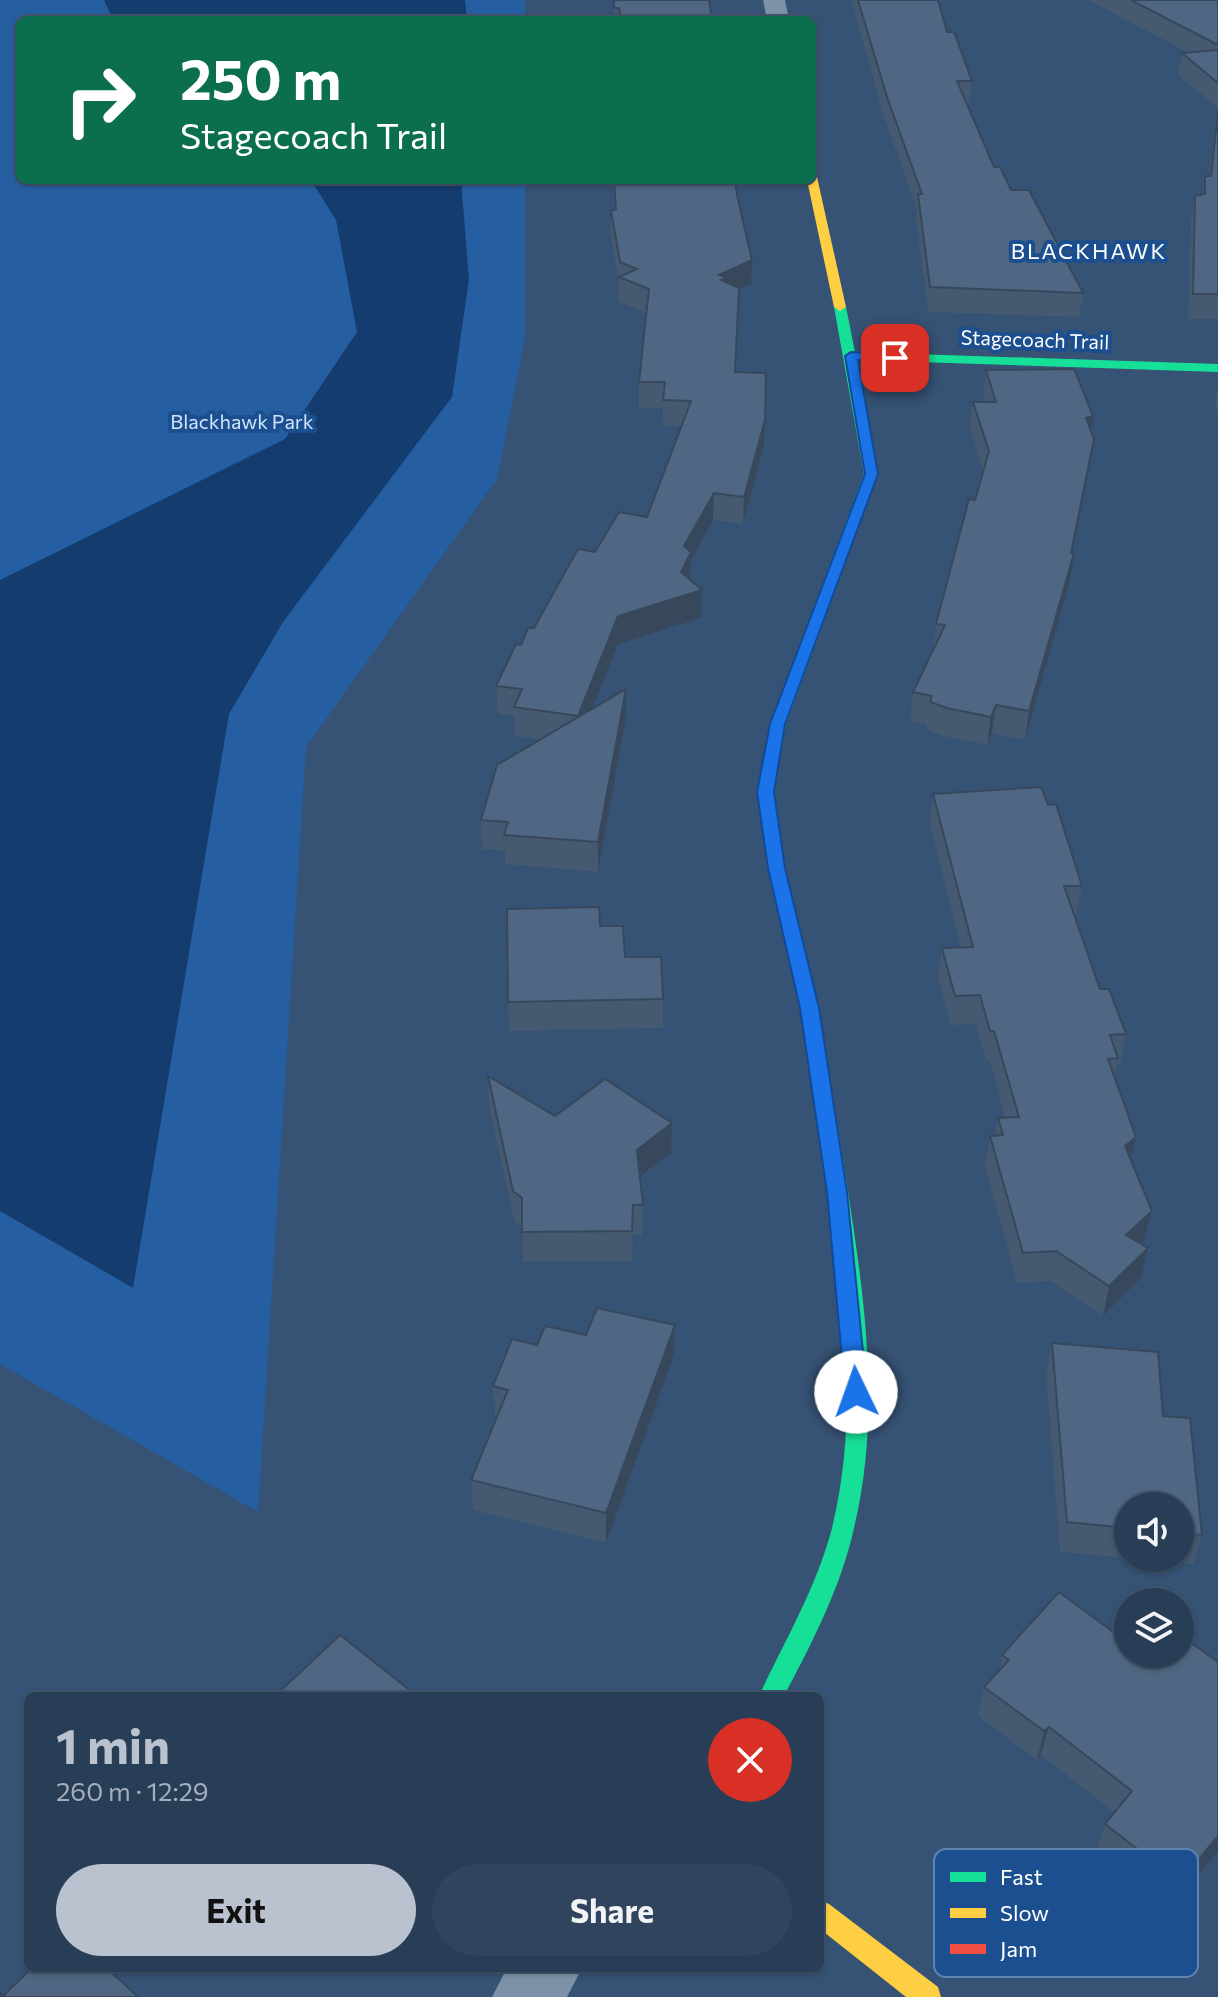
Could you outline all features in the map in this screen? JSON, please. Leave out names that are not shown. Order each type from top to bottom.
[{"type":"street","points":[[773,1692],[809,1627],[843,1527],[858,1418],[854,1339],[835,1177],[810,1008],[776,868],[765,792],[778,724],[871,474],[851,356],[814,184]]},
{"type":"street","name":"Stagecoach Trail","points":[[851,356],[1218,368]]},
{"type":"street","points":[[824,1916],[928,1997]]},
{"type":"street","points":[[525,1997],[546,1972]]},
{"type":"green space","name":"Blackhawk Park","points":[[0,0],[525,0],[525,16],[16,16],[16,184],[525,184],[525,338],[497,479],[306,747],[258,1512],[0,1364]]},
{"type":"shaded area","points":[[104,0],[465,0],[467,16],[111,16]]},
{"type":"shaded area","points":[[314,184],[461,184],[469,279],[452,397],[283,622],[229,714],[133,1288],[0,1211],[0,580],[285,439],[357,332],[336,220]]},
{"type":"building","points":[[614,0],[709,0],[711,16],[620,16],[619,8],[614,8]]},
{"type":"building","points":[[858,0],[938,0],[947,32],[954,32],[972,81],[957,81],[994,167],[1000,167],[1011,190],[1029,190],[1083,293],[930,287],[918,194],[922,194],[887,97]]},
{"type":"building","points":[[1131,0],[1217,0],[1218,45]]},
{"type":"building","points":[[1218,50],[1218,83],[1182,53]]},
{"type":"building","points":[[1218,110],[1218,294],[1193,294],[1195,196],[1205,194],[1205,176],[1211,176]]},
{"type":"building","points":[[614,184],[736,184],[752,260],[719,275],[727,278],[721,280],[739,288],[735,372],[766,373],[765,420],[744,497],[714,493],[684,546],[691,552],[681,572],[702,590],[618,616],[578,716],[514,707],[522,689],[496,686],[516,644],[521,645],[528,628],[534,628],[578,549],[595,552],[619,512],[647,517],[691,401],[663,400],[665,382],[639,382],[649,289],[619,277],[637,269],[620,262],[611,211],[616,209]]},
{"type":"building","points":[[1074,369],[1093,416],[1086,418],[1094,439],[1071,553],[1074,553],[1029,711],[996,705],[991,717],[930,702],[932,696],[913,692],[945,625],[936,624],[969,499],[975,500],[989,451],[973,402],[996,402],[986,370]]},
{"type":"building","points":[[626,689],[598,842],[504,835],[508,822],[481,820],[497,765]]},
{"type":"building","points":[[1041,787],[1048,805],[1056,804],[1082,886],[1064,886],[1100,989],[1109,989],[1126,1034],[1110,1035],[1118,1058],[1108,1059],[1136,1137],[1125,1146],[1152,1211],[1126,1235],[1148,1248],[1109,1286],[1056,1251],[1023,1253],[990,1136],[1003,1135],[998,1118],[1019,1117],[980,995],[955,996],[942,948],[973,947],[933,794]]},
{"type":"building","points":[[599,907],[600,926],[623,926],[625,957],[661,957],[663,999],[508,1002],[507,909]]},
{"type":"building","points":[[488,1076],[555,1116],[605,1079],[672,1123],[637,1150],[643,1205],[633,1205],[632,1231],[522,1232],[522,1198],[513,1191]]},
{"type":"building","points":[[597,1308],[675,1325],[606,1513],[471,1480],[508,1390],[493,1386],[512,1339],[537,1345],[545,1326],[586,1335]]},
{"type":"building","points":[[1052,1343],[1158,1352],[1163,1416],[1190,1418],[1202,1535],[1194,1534],[1194,1492],[1114,1492],[1114,1527],[1067,1522]]},
{"type":"building","points":[[1059,1592],[1114,1633],[1114,1668],[1194,1668],[1194,1645],[1218,1662],[1218,1836],[1198,1860],[1198,1849],[1137,1849],[1105,1824],[1132,1791],[1049,1727],[1044,1731],[984,1687],[1009,1660],[1002,1655]]},
{"type":"building","points":[[340,1635],[412,1692],[279,1692]]},
{"type":"building","points":[[28,1972],[111,1972],[138,1997],[0,1997],[0,1993],[3,1996]]},
{"type":"traffic: fast","points":[[788,916],[776,868],[765,792],[778,724],[871,474],[840,307]]},
{"type":"traffic: fast","points":[[851,356],[1218,368]]},
{"type":"traffic: fast","points":[[773,1692],[803,1635],[829,1572],[843,1528],[853,1479],[858,1379],[855,1328],[828,1128]]},
{"type":"traffic: slow","points":[[814,184],[840,307]]},
{"type":"traffic: slow","points":[[824,1916],[928,1997]]},
{"type":"traffic: jam","points":[[788,916],[810,1008],[828,1128]]},
{"type":"district","name":"BLACKHAWK","points":[[1089,251]]},
{"type":"route","points":[[856,1392],[854,1339],[837,1192],[810,1008],[776,868],[765,792],[778,724],[871,474],[851,356],[895,358]]}]
